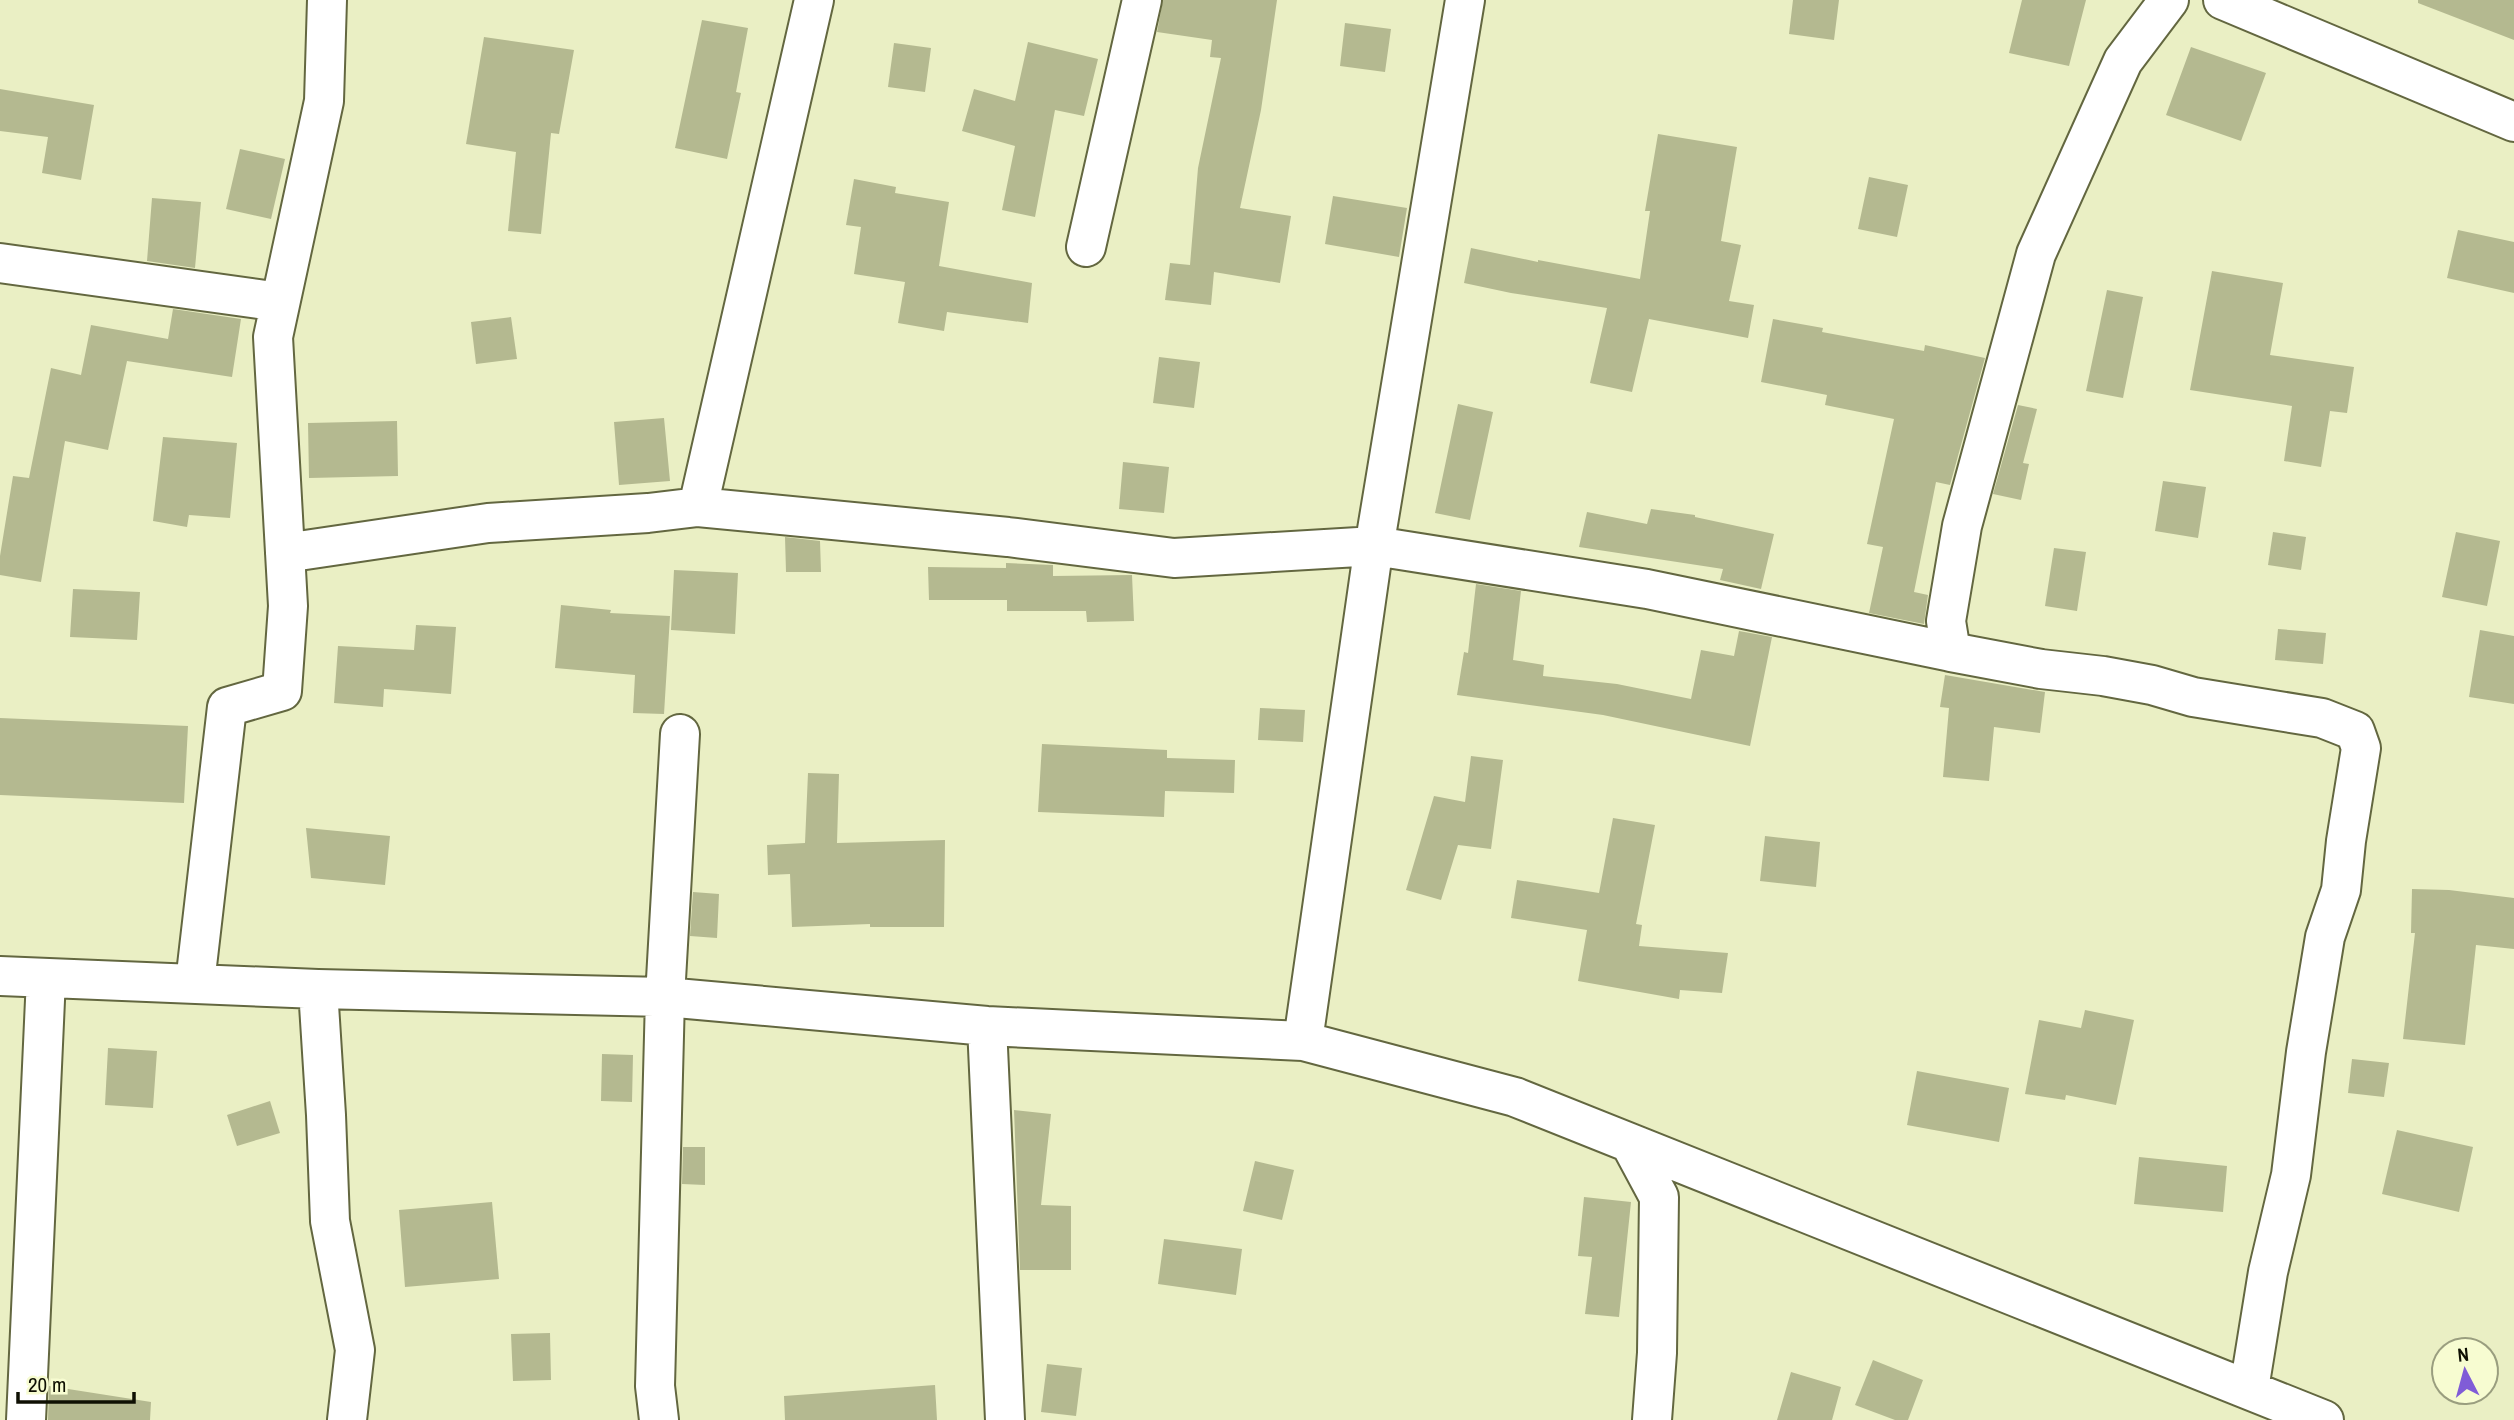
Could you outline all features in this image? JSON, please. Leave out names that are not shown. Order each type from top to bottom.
[{"type":"street","points":[[195,983],[227,707],[282,691],[288,606],[273,337],[324,101],[327,0]]},
{"type":"street","points":[[698,507],[814,0]]},
{"type":"street","points":[[1086,247],[1142,0]]},
{"type":"street","points":[[1303,1041],[1375,546],[1465,0]]},
{"type":"street","points":[[1951,652],[1947,621],[1962,526],[2036,254],[2123,61],[2169,0]]},
{"type":"street","points":[[2223,0],[2514,122]]},
{"type":"street","points":[[0,263],[280,302]]},
{"type":"street","points":[[285,553],[488,523],[648,513],[698,507],[1008,537],[1174,558],[1375,546],[1647,589],[1951,652],[2040,669],[2127,681],[2193,697],[2322,718],[2355,731],[2361,748],[2346,841],[2342,890],[2325,937],[2306,1052],[2291,1175],[2268,1272],[2249,1389]]},
{"type":"street","points":[[659,1420],[655,1386],[665,997],[680,734]]},
{"type":"street","points":[[0,976],[318,989],[665,997],[988,1026],[1303,1041],[1515,1097],[2325,1420]]},
{"type":"street","points":[[26,1420],[46,978]]},
{"type":"street","points":[[318,989],[330,1221],[355,1350],[347,1420]]},
{"type":"street","points":[[988,1026],[1005,1420]]},
{"type":"street","points":[[1631,1145],[1659,1197],[1657,1353],[1652,1420]]},
{"type":"building","points":[[1163,0],[1277,0],[1261,110],[1240,208],[1291,216],[1280,283],[1214,272],[1211,305],[1165,300],[1170,263],[1190,265],[1198,168],[1221,58],[1210,57],[1212,40],[1157,32]]},
{"type":"building","points":[[1793,0],[1839,0],[1834,40],[1789,34]]},
{"type":"building","points":[[2022,0],[2086,0],[2069,66],[2009,53]]},
{"type":"building","points":[[2418,0],[2514,0],[2514,40],[2418,3]]},
{"type":"building","points":[[702,20],[748,28],[736,92],[741,93],[727,159],[675,148]]},
{"type":"building","points":[[1345,23],[1391,29],[1385,72],[1340,66]]},
{"type":"building","points":[[484,37],[574,50],[559,134],[551,133],[541,234],[508,231],[516,152],[466,144]]},
{"type":"building","points":[[1028,42],[1098,59],[1084,116],[1055,110],[1035,217],[1002,210],[1015,146],[962,131],[974,89],[1015,101]]},
{"type":"building","points":[[894,43],[931,48],[925,92],[888,87]]},
{"type":"building","points":[[2191,47],[2266,73],[2241,141],[2166,115]]},
{"type":"building","points":[[0,89],[94,105],[81,180],[42,173],[48,137],[0,131]]},
{"type":"building","points":[[1658,134],[1737,147],[1721,241],[1741,245],[1729,301],[1754,305],[1748,338],[1649,319],[1632,392],[1590,383],[1607,308],[1464,283],[1471,248],[1640,279],[1650,211],[1645,211]]},
{"type":"building","points":[[240,149],[285,159],[271,219],[226,209]]},
{"type":"building","points":[[1869,177],[1908,185],[1897,237],[1858,229]]},
{"type":"building","points":[[854,179],[896,187],[895,193],[949,202],[939,266],[1032,283],[1028,323],[947,312],[944,331],[898,323],[905,282],[854,274],[861,227],[846,225]]},
{"type":"building","points":[[1333,196],[1407,208],[1399,257],[1325,244]]},
{"type":"building","points":[[152,198],[201,202],[195,268],[147,261]]},
{"type":"building","points":[[2458,230],[2514,242],[2514,293],[2447,278]]},
{"type":"building","points":[[2212,271],[2283,283],[2270,355],[2354,367],[2347,413],[2330,411],[2321,467],[2284,461],[2292,406],[2190,390]]},
{"type":"building","points":[[2107,290],[2143,297],[2123,398],[2086,391]]},
{"type":"building","points":[[173,309],[241,319],[232,377],[127,361],[108,450],[65,441],[41,582],[0,575],[0,556],[13,476],[29,478],[51,368],[81,375],[91,325],[168,339]]},
{"type":"building","points":[[511,317],[517,359],[476,364],[471,322]]},
{"type":"building","points":[[1773,319],[1823,328],[1822,332],[1924,351],[1925,345],[1985,358],[1950,485],[1936,482],[1914,592],[1928,595],[1924,624],[1869,613],[1883,547],[1867,544],[1894,419],[1825,405],[1827,395],[1761,382]]},
{"type":"building","points":[[1159,357],[1200,362],[1194,408],[1153,403]]},
{"type":"building","points":[[1458,404],[1493,412],[1470,520],[1435,513]]},
{"type":"building","points":[[2018,405],[2037,409],[2023,463],[2029,464],[2021,500],[1993,494]]},
{"type":"building","points":[[664,418],[670,481],[619,485],[614,422]]},
{"type":"building","points":[[397,421],[398,476],[309,478],[308,423]]},
{"type":"building","points":[[163,437],[237,443],[230,518],[189,515],[187,527],[153,521]]},
{"type":"building","points":[[1123,462],[1169,467],[1164,513],[1119,509]]},
{"type":"building","points":[[2163,481],[2206,487],[2198,538],[2155,531]]},
{"type":"building","points":[[1651,509],[1695,515],[1774,534],[1761,589],[1720,580],[1723,569],[1579,547],[1587,512],[1647,524]]},
{"type":"building","points":[[2273,532],[2306,537],[2301,570],[2268,565]]},
{"type":"building","points":[[2456,532],[2500,541],[2487,606],[2442,597]]},
{"type":"building","points":[[785,537],[820,541],[821,572],[786,572]]},
{"type":"building","points":[[2054,548],[2086,552],[2077,611],[2045,606]]},
{"type":"building","points":[[1006,563],[1053,565],[1053,576],[1132,575],[1134,621],[1087,622],[1086,611],[1007,611],[1007,600],[929,600],[928,567],[1006,568]]},
{"type":"building","points":[[674,570],[738,573],[735,634],[671,630]]},
{"type":"building","points":[[1476,584],[1521,591],[1513,660],[1544,665],[1543,676],[1617,684],[1691,699],[1701,650],[1734,656],[1739,631],[1772,637],[1750,746],[1603,715],[1457,695],[1464,652],[1468,653]]},
{"type":"building","points":[[73,589],[140,592],[137,640],[70,637]]},
{"type":"building","points":[[561,605],[611,610],[610,613],[670,616],[664,714],[633,713],[635,675],[555,668]]},
{"type":"building","points":[[416,625],[456,627],[451,694],[384,689],[383,707],[334,703],[338,646],[414,650]]},
{"type":"building","points":[[2278,629],[2326,633],[2323,664],[2275,660]]},
{"type":"building","points":[[2480,630],[2514,636],[2514,704],[2469,697]]},
{"type":"building","points":[[1945,675],[2045,692],[2040,733],[1994,727],[1989,781],[1943,777],[1949,708],[1940,707]]},
{"type":"building","points":[[1260,708],[1305,710],[1303,742],[1258,740]]},
{"type":"building","points":[[0,718],[188,726],[184,803],[0,795]]},
{"type":"building","points":[[1042,744],[1167,750],[1167,758],[1235,760],[1234,793],[1165,791],[1164,817],[1038,812]]},
{"type":"building","points":[[1471,756],[1503,760],[1491,849],[1458,845],[1441,900],[1406,890],[1434,796],[1465,802]]},
{"type":"building","points":[[808,773],[839,774],[837,843],[945,840],[944,927],[870,927],[870,924],[792,927],[790,874],[768,875],[767,845],[805,843]]},
{"type":"building","points":[[1613,818],[1655,825],[1636,924],[1642,925],[1639,946],[1728,953],[1722,993],[1680,990],[1679,999],[1578,981],[1587,930],[1511,918],[1517,880],[1599,893]]},
{"type":"building","points":[[306,828],[390,836],[385,885],[311,878]]},
{"type":"building","points":[[1765,836],[1820,842],[1816,887],[1760,881]]},
{"type":"building","points":[[2412,889],[2449,890],[2514,898],[2514,949],[2476,945],[2465,1045],[2403,1039],[2415,933],[2411,933]]},
{"type":"building","points":[[693,892],[719,894],[717,938],[690,936]]},
{"type":"building","points":[[2085,1010],[2134,1020],[2116,1105],[2066,1095],[2065,1100],[2025,1094],[2039,1020],[2081,1028]]},
{"type":"building","points":[[108,1048],[157,1051],[153,1108],[105,1105]]},
{"type":"building","points":[[602,1054],[633,1055],[632,1102],[601,1101]]},
{"type":"building","points":[[2352,1059],[2389,1063],[2384,1097],[2348,1093]]},
{"type":"building","points":[[1917,1071],[2009,1088],[1999,1142],[1907,1125]]},
{"type":"building","points":[[270,1101],[280,1133],[237,1146],[227,1115]]},
{"type":"building","points":[[1014,1110],[1051,1114],[1041,1205],[1071,1206],[1071,1270],[1020,1270]]},
{"type":"building","points":[[2397,1130],[2473,1147],[2459,1212],[2382,1194]]},
{"type":"building","points":[[683,1147],[705,1147],[705,1185],[682,1184]]},
{"type":"building","points":[[2139,1157],[2227,1166],[2223,1212],[2134,1204]]},
{"type":"building","points":[[1255,1161],[1294,1170],[1282,1220],[1243,1211]]},
{"type":"building","points":[[1584,1197],[1631,1202],[1619,1317],[1585,1314],[1592,1257],[1578,1256]]},
{"type":"building","points":[[492,1202],[499,1279],[405,1287],[399,1210]]},
{"type":"building","points":[[1164,1239],[1242,1249],[1236,1295],[1158,1284]]},
{"type":"building","points":[[550,1333],[551,1380],[513,1381],[511,1334]]},
{"type":"building","points":[[1873,1360],[1923,1380],[1908,1420],[1895,1420],[1855,1405]]},
{"type":"building","points":[[1047,1364],[1082,1368],[1076,1416],[1041,1412]]},
{"type":"building","points":[[1791,1372],[1841,1387],[1832,1420],[1777,1420]]},
{"type":"building","points":[[935,1385],[937,1420],[785,1420],[784,1396]]},
{"type":"building","points":[[49,1386],[151,1402],[150,1420],[48,1420]]}]
